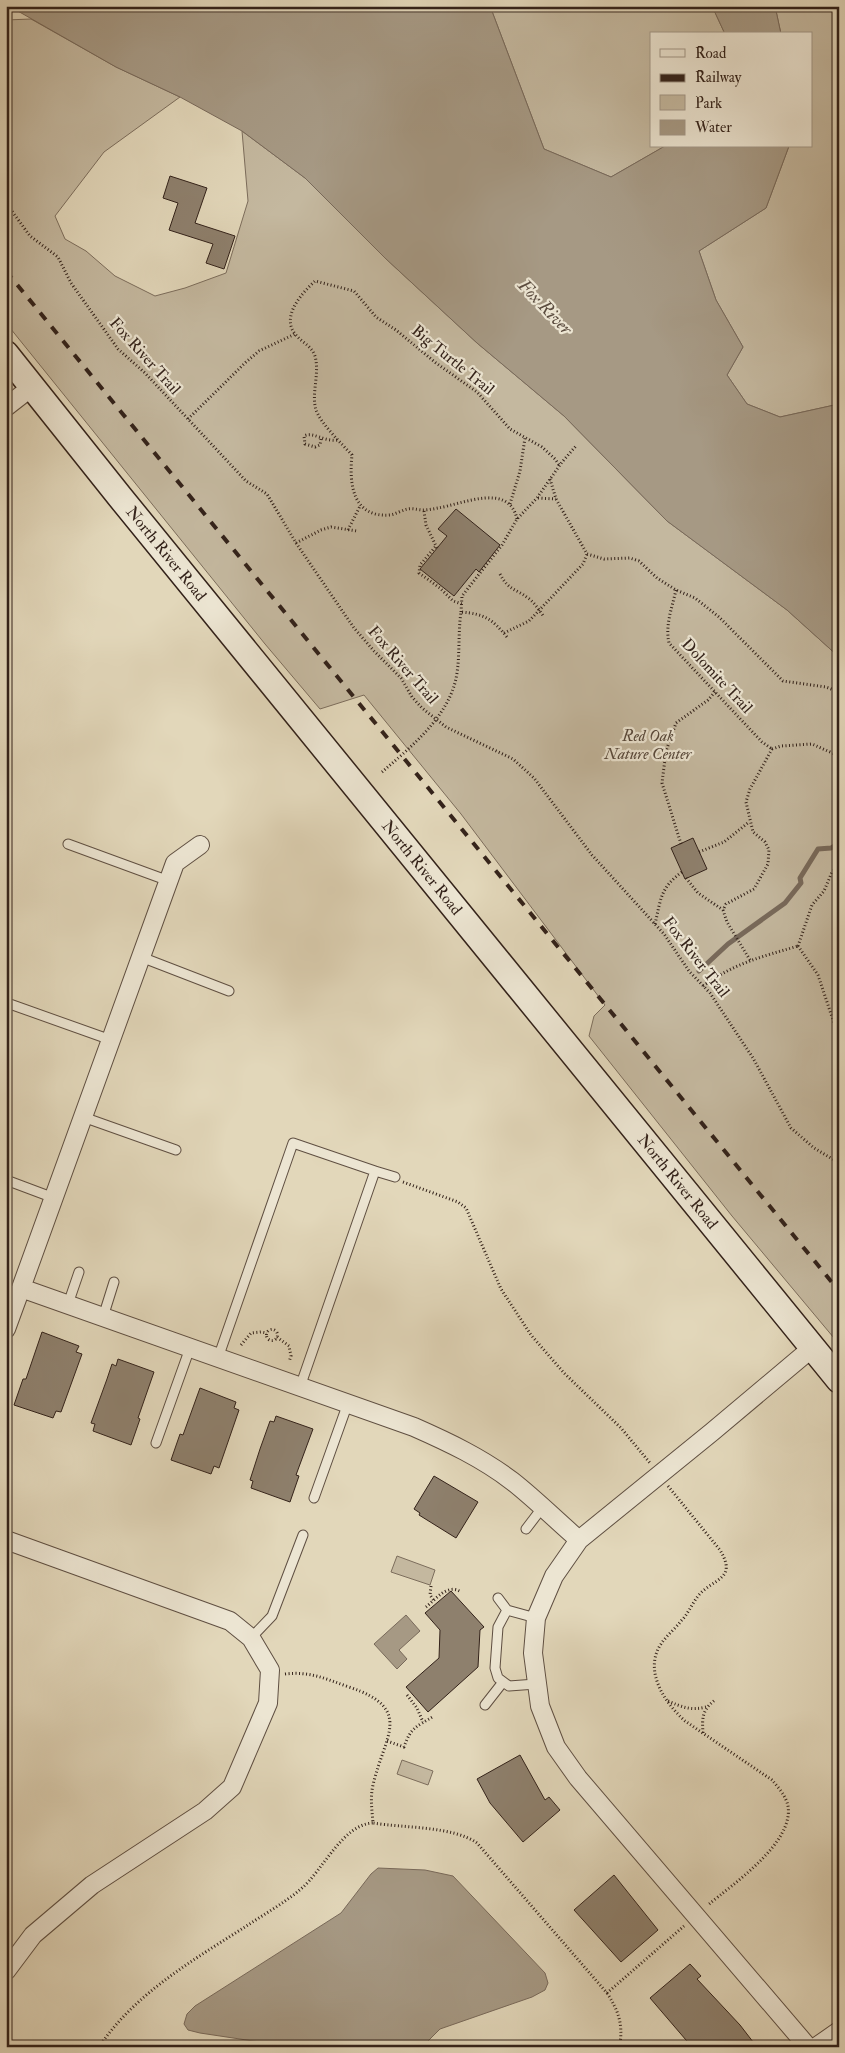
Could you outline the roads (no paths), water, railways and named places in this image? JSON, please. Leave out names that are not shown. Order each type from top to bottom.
[{"type":"main road","name":"North River Road","points":[[6,354],[120,497],[839,1380]]},
{"type":"street","points":[[6,407],[33,386]]},
{"type":"street","points":[[6,1329],[175,863],[200,845]]},
{"type":"street","points":[[21,1288],[414,1426],[484,1462],[512,1481],[579,1540]]},
{"type":"street","points":[[808,2047],[578,1778],[556,1747],[540,1706],[533,1653],[536,1618],[554,1576],[579,1540],[812,1348]]},
{"type":"street","points":[[6,1540],[230,1622],[251,1638],[270,1670],[268,1703],[232,1787],[205,1811],[92,1885],[33,1935],[6,1970]]},
{"type":"street","points":[[816,2047],[839,2031]]},
{"type":"lane","points":[[68,844],[169,881]]},
{"type":"lane","points":[[141,957],[229,991]]},
{"type":"lane","points":[[8,1003],[111,1040]]},
{"type":"lane","points":[[83,1117],[176,1150]]},
{"type":"lane","points":[[218,1358],[293,1142],[395,1178]]},
{"type":"lane","points":[[300,1386],[375,1171]]},
{"type":"lane","points":[[6,1180],[54,1198]]},
{"type":"lane","points":[[68,1304],[79,1272]]},
{"type":"lane","points":[[103,1317],[114,1282]]},
{"type":"lane","points":[[156,1443],[190,1348]]},
{"type":"lane","points":[[314,1498],[348,1403]]},
{"type":"lane","points":[[526,1529],[542,1508]]},
{"type":"lane","points":[[251,1638],[272,1616],[303,1535]]},
{"type":"lane","points":[[498,1598],[507,1610],[536,1618]]},
{"type":"lane","points":[[507,1610],[498,1627],[495,1668],[498,1678],[509,1686],[536,1684]]},
{"type":"lane","points":[[485,1705],[503,1682]]},
{"type":"water","name":"Fox River","points":[[9,6],[490,6],[544,149],[611,177],[662,148],[788,148],[766,208],[699,251],[716,300],[743,347],[727,375],[747,404],[780,417],[839,404],[839,657],[787,610],[667,521],[564,416],[477,343],[385,258],[305,178],[242,131],[180,97],[116,67]]},
{"type":"water","points":[[712,6],[775,6],[781,32],[724,32]]},
{"type":"water","points":[[406,1615],[420,1631],[399,1650],[407,1659],[397,1669],[374,1644]]},
{"type":"water","points":[[378,1868],[425,1870],[453,1876],[545,1973],[548,1983],[545,1990],[532,1997],[440,2029],[422,2047],[293,2047],[188,2030],[184,2024],[187,2014],[195,2006],[341,1913],[371,1874]]},
{"type":"waterway","points":[[699,971],[728,944],[785,903],[801,883],[800,878],[818,849],[831,848],[839,843]]},
{"type":"railway","points":[[6,271],[839,1291]]},
{"type":"park label","name":"Red Oak Nature Center","points":[[648,745]]}]
